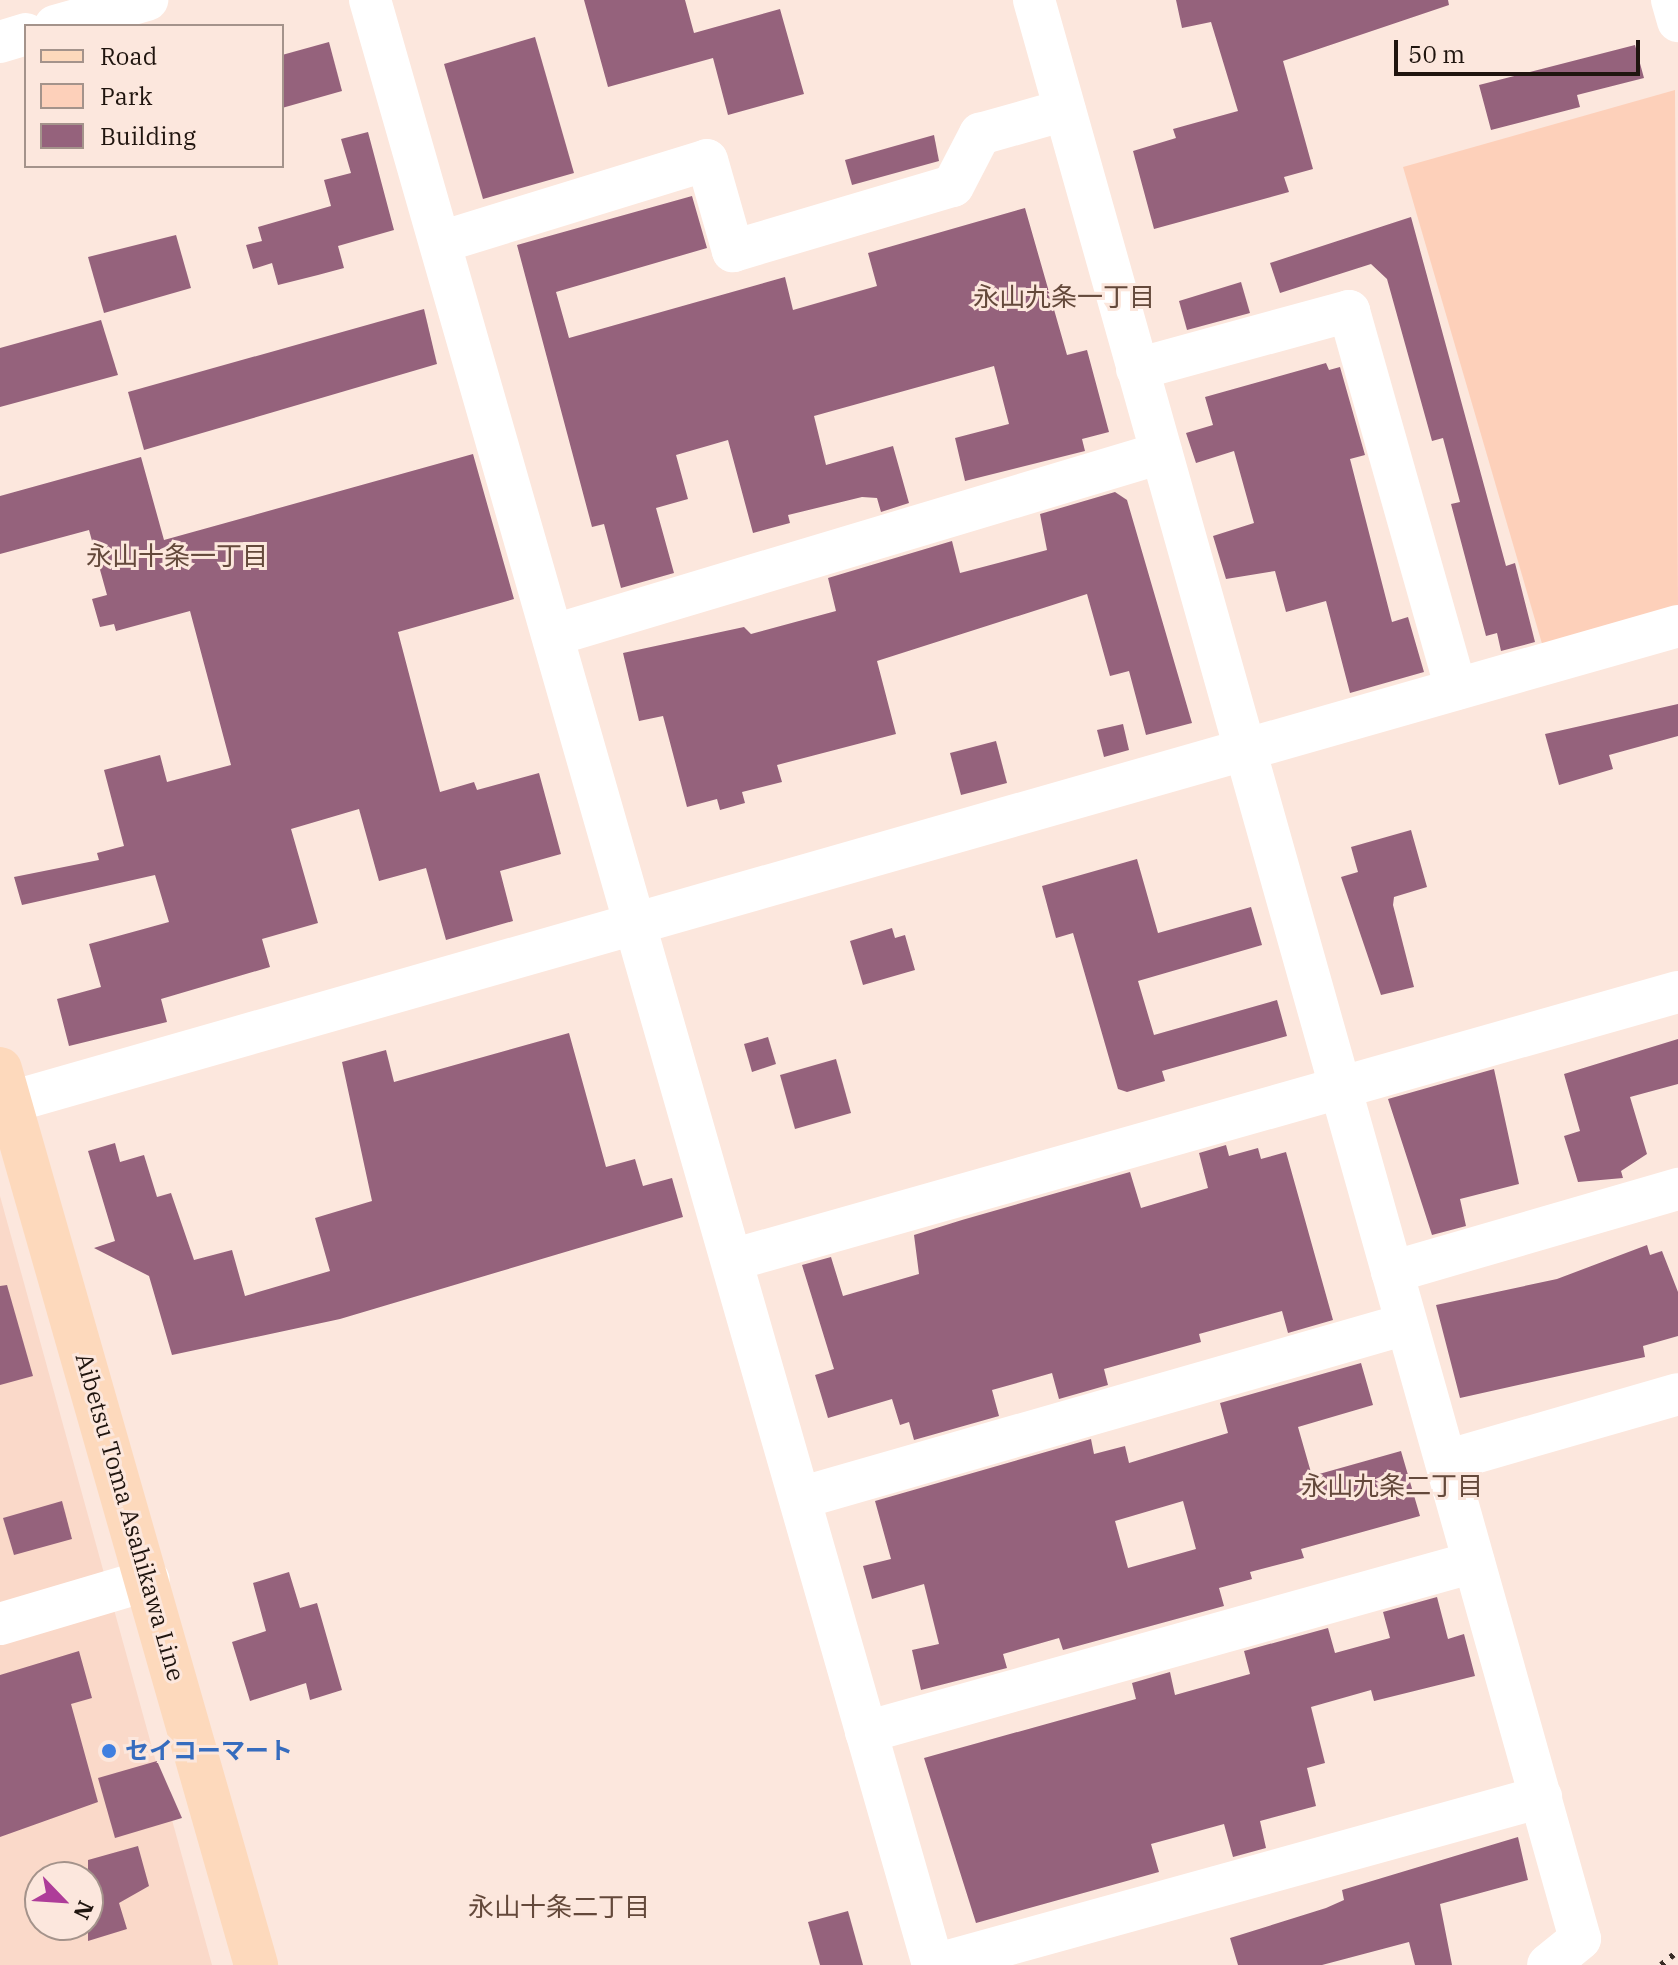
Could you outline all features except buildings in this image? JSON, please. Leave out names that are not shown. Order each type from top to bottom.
[{"type":"main road","name":"Aibetsu Toma Asahikawa Line","points":[[3,1092],[149,1580],[256,1965]]},
{"type":"street","points":[[62,24],[147,0]]},
{"type":"street","points":[[370,0],[933,1965],[1541,1797]]},
{"type":"street","points":[[1034,0],[1580,1939],[1548,1965]]},
{"type":"street","points":[[1672,0],[1678,21]]},
{"type":"street","points":[[0,42],[24,35]]},
{"type":"street","points":[[441,242],[707,160],[733,251],[953,186],[980,134],[1065,110]]},
{"type":"street","points":[[1137,369],[1349,311],[1456,689]]},
{"type":"street","points":[[554,635],[1161,453]]},
{"type":"street","points":[[3,1092],[635,924],[1678,626]]},
{"type":"street","points":[[732,1260],[1678,992]]},
{"type":"street","points":[[1392,1272],[1678,1189]]},
{"type":"street","points":[[800,1498],[1406,1324]]},
{"type":"street","points":[[1446,1461],[1678,1394]]},
{"type":"street","points":[[866,1732],[1474,1562]]},
{"type":"street","points":[[0,1624],[149,1580]]},
{"type":"shaded area","points":[[0,1196],[212,1965],[0,1965]]},
{"type":"green space","points":[[1675,90],[1678,612],[1545,654],[1403,167]]},
{"type":"railway","points":[[1661,1965],[1678,1951]]},
{"type":"place","name":"セイコーマート","points":[[109,1751]]},
{"type":"district","name":"永山九条一丁目","points":[[1064,297]]},
{"type":"district","name":"永山十条一丁目","points":[[177,556]]},
{"type":"district","name":"永山九条二丁目","points":[[1392,1486]]},
{"type":"district","name":"永山十条二丁目","points":[[559,1907]]}]
